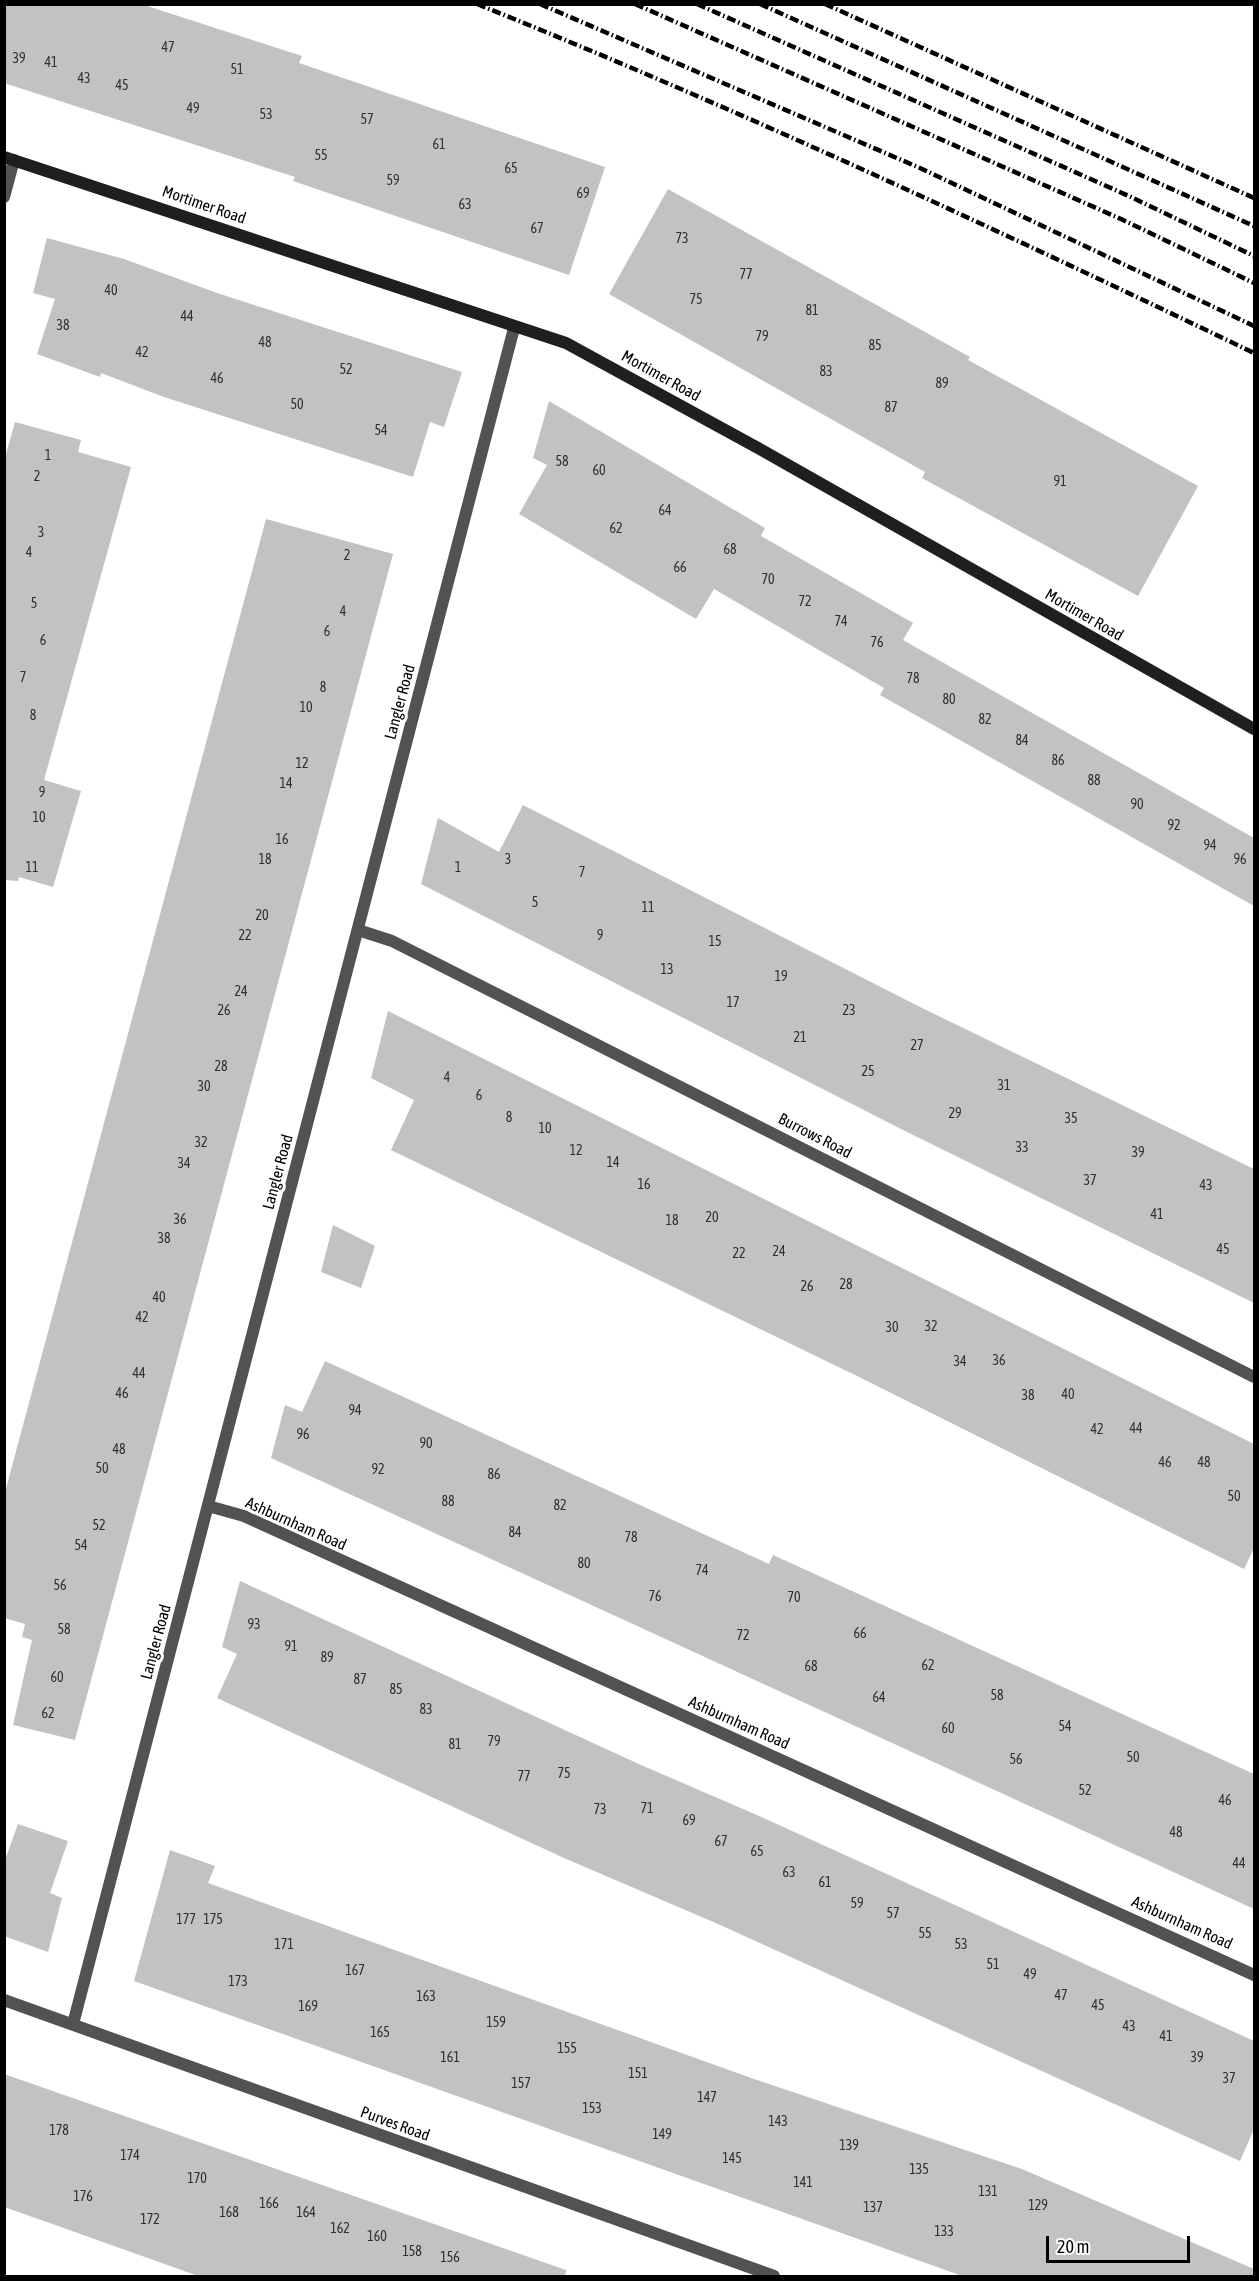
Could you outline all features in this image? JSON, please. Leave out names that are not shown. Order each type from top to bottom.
[{"type":"main road","name":"Mortimer Road","points":[[9,159],[514,328],[566,343],[758,448],[1254,729]]},
{"type":"street","points":[[4,197],[9,159]]},
{"type":"street","name":"Langler Road","points":[[74,2024],[514,328]]},
{"type":"street","name":"Burrows Road","points":[[358,930],[392,941],[1254,1377]]},
{"type":"street","name":"Ashburnham Road","points":[[208,1506],[244,1516],[1254,1975]]},
{"type":"street","name":"Purves Road","points":[[4,2000],[774,2277]]},
{"type":"building","points":[[4,4],[141,4],[302,56],[299,63],[605,167],[569,275],[293,181],[295,177],[4,83]]},
{"type":"building","points":[[668,189],[970,357],[968,360],[1198,486],[1138,596],[922,478],[925,472],[609,294]]},
{"type":"building","points":[[47,238],[124,259],[217,293],[462,372],[444,427],[430,422],[413,477],[164,397],[101,373],[100,377],[37,354],[55,299],[33,293]]},
{"type":"building","points":[[549,401],[765,528],[761,536],[913,623],[903,640],[1254,838],[1254,906],[880,695],[884,688],[714,589],[696,619],[519,514],[547,465],[533,458]]},
{"type":"building","points":[[15,422],[81,440],[78,452],[131,467],[44,780],[81,791],[53,887],[19,877],[18,881],[4,880],[4,461]]},
{"type":"building","points":[[266,519],[393,554],[75,1740],[13,1725],[32,1640],[22,1637],[25,1624],[4,1618],[4,1496]]},
{"type":"building","points":[[523,805],[922,1008],[1254,1169],[1254,1303],[903,1130],[421,884],[438,818],[499,852]]},
{"type":"building","points":[[388,1011],[1254,1444],[1254,1548],[1244,1569],[857,1376],[391,1150],[414,1100],[371,1078]]},
{"type":"building","points":[[333,1225],[375,1246],[361,1288],[321,1272]]},
{"type":"building","points":[[325,1361],[769,1564],[773,1555],[1254,1774],[1254,1909],[271,1458],[285,1405],[302,1412]]},
{"type":"building","points":[[240,1581],[641,1765],[757,1815],[1254,2041],[1254,2129],[1240,2161],[718,1924],[564,1858],[217,1698],[237,1654],[222,1647]]},
{"type":"building","points":[[18,1824],[68,1841],[50,1893],[62,1898],[48,1952],[4,1936],[4,1863]]},
{"type":"building","points":[[170,1850],[215,1866],[208,1883],[754,2079],[1022,2169],[1254,2269],[1254,2277],[965,2277],[134,1981]]},
{"type":"building","points":[[4,2074],[566,2270],[565,2277],[201,2277],[4,2207]]},
{"type":"railway","points":[[477,4],[674,86],[868,172],[1254,353]]},
{"type":"railway","points":[[540,4],[920,168],[1254,326]]},
{"type":"railway","points":[[635,4],[1121,219],[1254,283]]},
{"type":"railway","points":[[697,4],[1131,197],[1254,256]]},
{"type":"railway","points":[[760,4],[1254,226]]},
{"type":"railway","points":[[825,4],[1254,198]]}]
